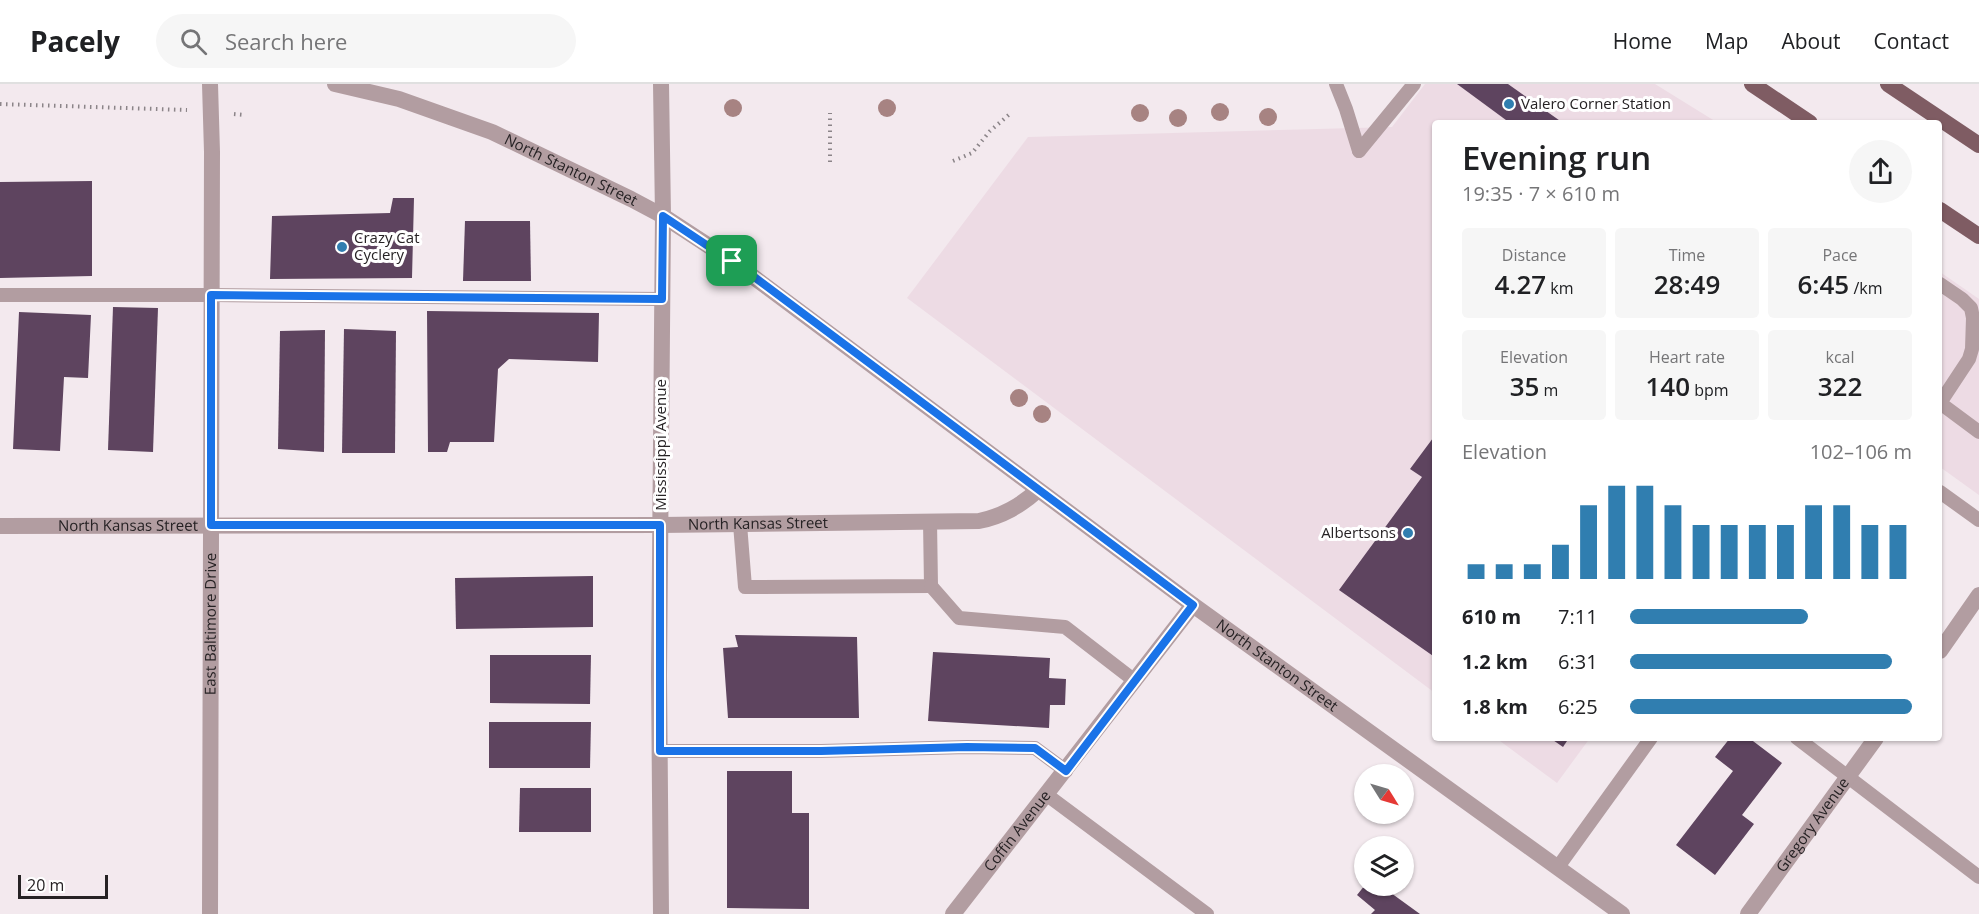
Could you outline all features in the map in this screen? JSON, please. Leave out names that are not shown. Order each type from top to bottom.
[{"type":"main road","points":[[1752,84],[1806,120]]},
{"type":"main road","points":[[1888,84],[1941,120]]},
{"type":"main road","points":[[1942,121],[1979,146]]},
{"type":"main road","points":[[1942,211],[1979,236]]},
{"type":"street","name":"East Baltimore Drive","points":[[210,84],[210,914]]},
{"type":"street","name":"North Stanton Street","points":[[339,84],[360,84]]},
{"type":"street","name":"North Stanton Street","points":[[339,84],[399,99],[492,132],[663,216],[739,266],[1193,605],[1622,914]]},
{"type":"street","name":"Mississippi Avenue","points":[[661,84],[663,216],[660,525],[661,914]]},
{"type":"street","name":"North Kansas Street","points":[[0,526],[660,525],[979,521],[996,518],[1021,505],[1038,490]]},
{"type":"street","points":[[1942,648],[1979,595]]},
{"type":"street","name":"Coffin Avenue","points":[[953,914],[1193,605]]},
{"type":"street","name":"Gregory Avenue","points":[[1748,914],[1874,741]]},
{"type":"lane","points":[[1336,84],[1359,151],[1414,84]]},
{"type":"lane","points":[[1942,285],[1971,308],[1973,318],[1972,349],[1969,359],[1942,400]]},
{"type":"lane","points":[[0,295],[662,299]]},
{"type":"lane","points":[[1942,404],[1979,432]]},
{"type":"lane","points":[[1942,493],[1979,520]]},
{"type":"lane","points":[[930,521],[931,586],[959,618],[1065,627],[1135,681]]},
{"type":"lane","points":[[740,524],[745,587],[931,586]]},
{"type":"lane","points":[[1558,867],[1649,741]]},
{"type":"lane","points":[[1801,741],[1979,877]]},
{"type":"lane","points":[[660,751],[1035,748],[1066,771]]},
{"type":"lane","points":[[1047,795],[1207,914]]},
{"type":"path","points":[[0,104],[160,108]]},
{"type":"path","points":[[830,113],[830,162]]},
{"type":"path","points":[[953,161],[972,153],[990,131],[1011,113]]},
{"type":"shaded area","points":[[1425,84],[1655,84],[1713,120],[1432,120],[1432,691],[907,298],[1028,137],[1392,127]]},
{"type":"shaded area","points":[[1942,273],[1979,299],[1979,495],[1942,468]]},
{"type":"shaded area","points":[[1500,741],[1588,741],[1557,783]]},
{"type":"building","name":"Valero Corner Station","points":[[1457,84],[1508,84],[1559,120],[1506,120]]},
{"type":"building","points":[[92,181],[92,276],[0,278],[0,182]]},
{"type":"building","name":"Crazy Cat Cyclery","points":[[393,198],[414,198],[412,278],[270,279],[272,216],[390,213]]},
{"type":"building","points":[[465,221],[530,221],[531,281],[463,281]]},
{"type":"building","points":[[113,307],[158,308],[153,452],[108,450]]},
{"type":"building","points":[[427,311],[599,313],[598,362],[509,359],[498,369],[494,442],[450,442],[447,452],[428,452]]},
{"type":"building","points":[[19,312],[91,315],[88,378],[64,377],[60,451],[13,449]]},
{"type":"building","points":[[344,329],[396,331],[395,453],[342,453]]},
{"type":"building","points":[[325,330],[324,452],[278,449],[280,331]]},
{"type":"building","name":"Albertsons","points":[[1432,439],[1432,655],[1339,590],[1422,477],[1410,469]]},
{"type":"building","points":[[593,576],[593,627],[456,629],[455,578]]},
{"type":"building","points":[[735,635],[857,637],[859,718],[728,718],[723,648],[738,647]]},
{"type":"building","points":[[933,652],[1050,658],[1049,678],[1066,679],[1065,705],[1050,705],[1049,728],[928,721]]},
{"type":"building","points":[[490,655],[591,655],[590,704],[490,703]]},
{"type":"building","points":[[489,722],[591,722],[590,768],[489,768]]},
{"type":"building","points":[[1554,741],[1567,741],[1563,747]]},
{"type":"building","points":[[1728,741],[1753,741],[1782,763],[1742,815],[1754,824],[1715,875],[1676,845],[1733,771],[1715,757]]},
{"type":"building","points":[[727,771],[792,771],[792,813],[809,813],[809,909],[727,908]]},
{"type":"building","points":[[520,788],[591,788],[591,832],[519,832]]},
{"type":"building","points":[[1358,896],[1395,896],[1420,914],[1371,914],[1375,910]]},
{"type":"place","name":"Valero Corner Station","points":[[1509,104]]},
{"type":"place","name":"Crazy Cat Cyclery","points":[[342,247]]},
{"type":"place","name":"Albertsons","points":[[1408,533]]},
{"type":"route","points":[[663,216],[732,261],[1193,605],[1066,771],[1035,748],[660,751],[660,525],[211,525],[211,295],[662,299],[663,216]]}]
